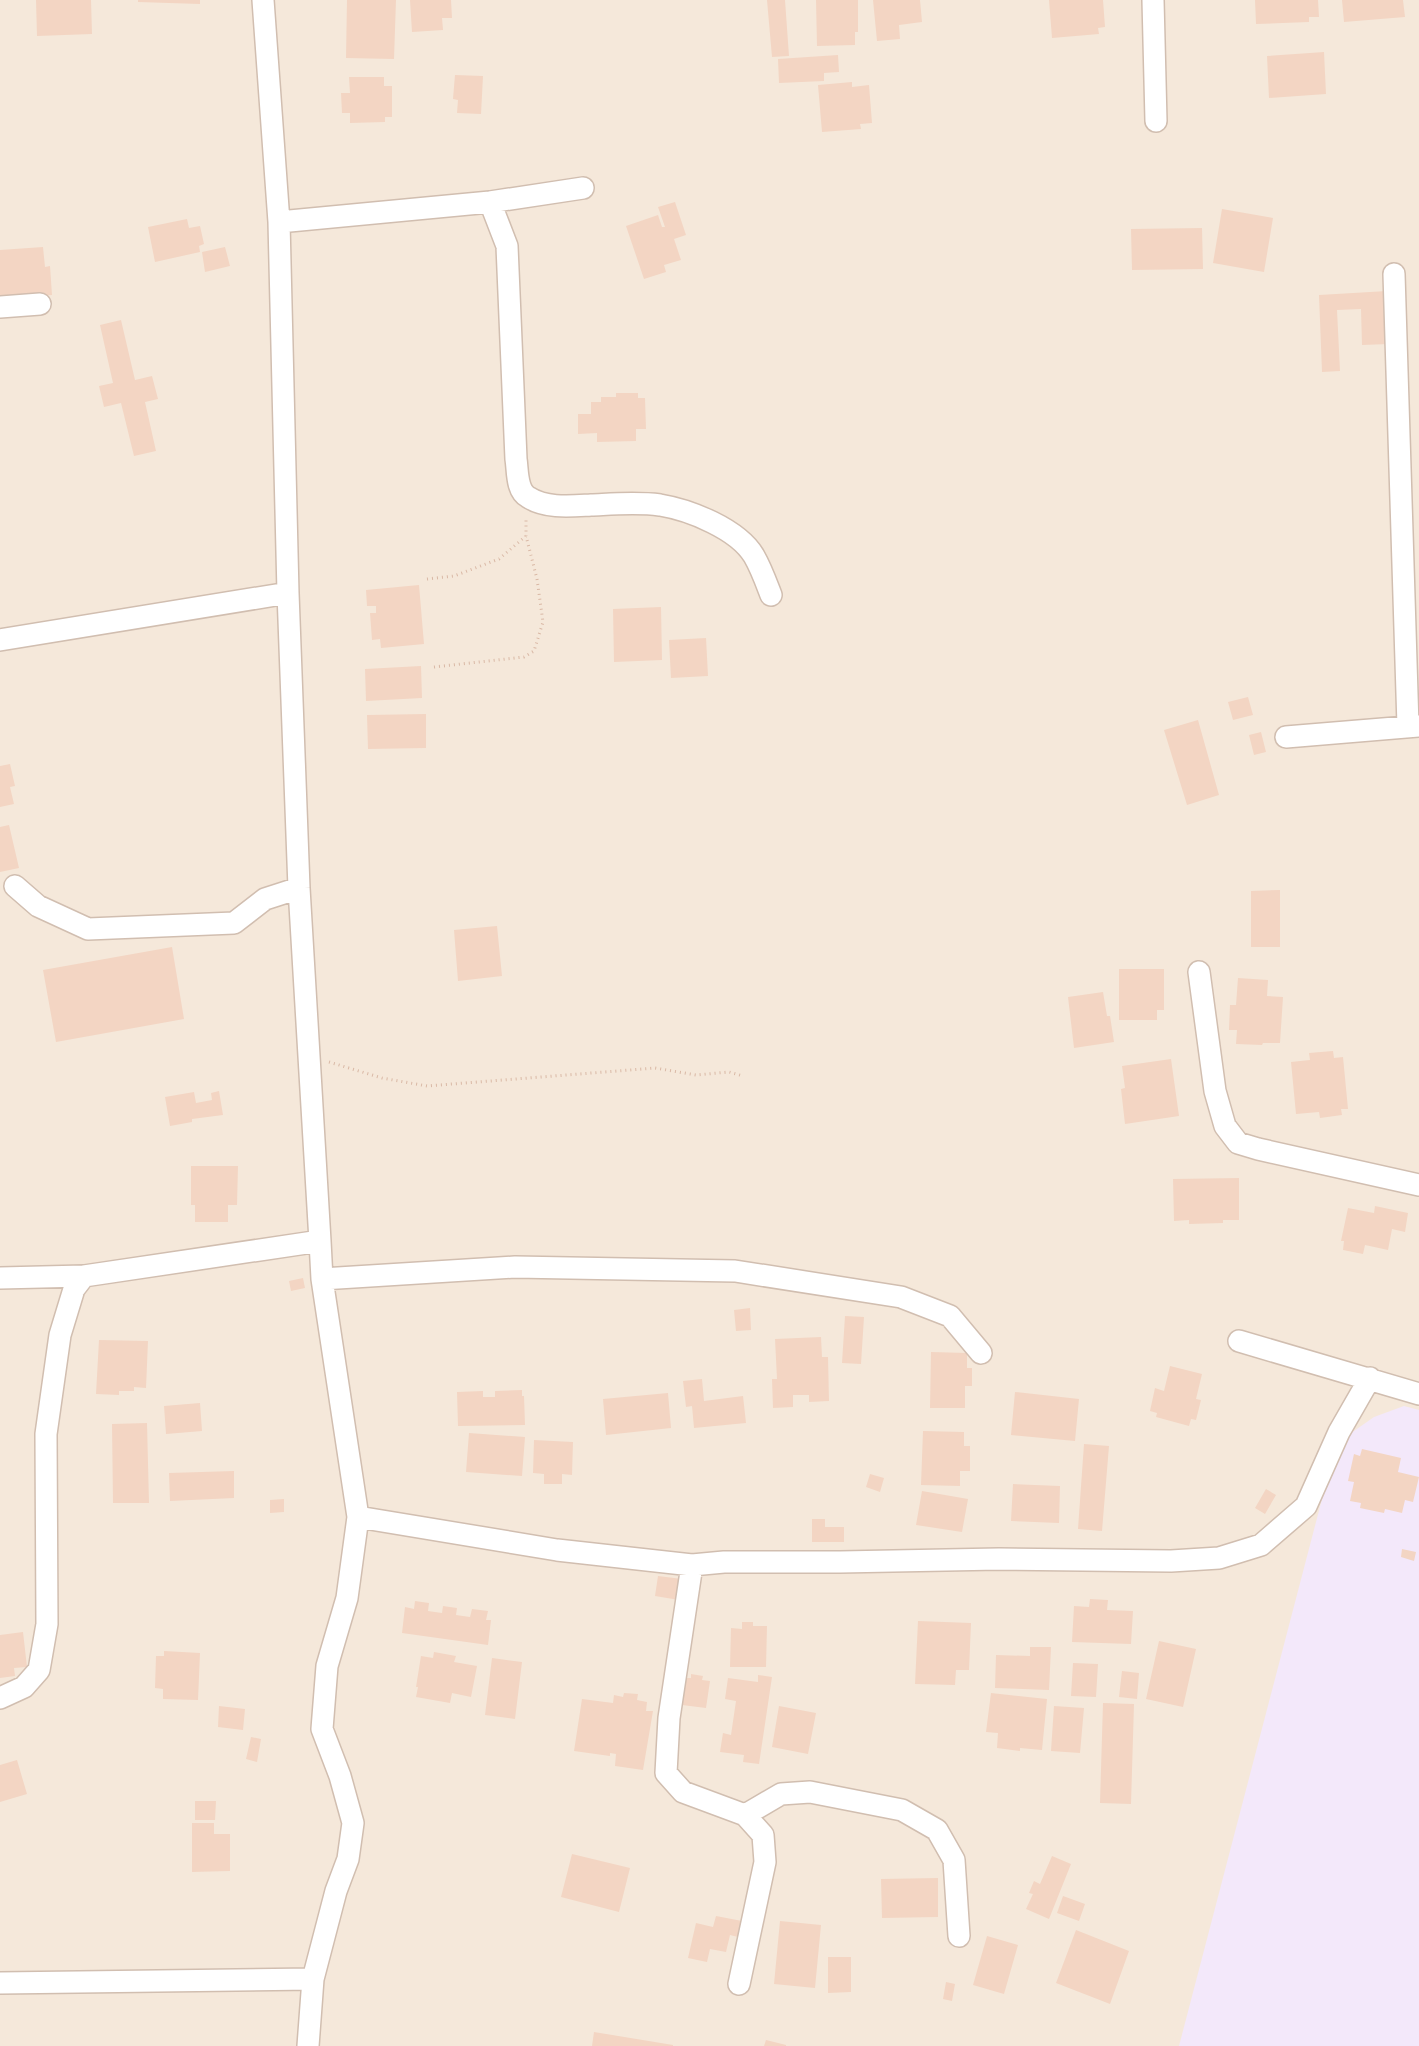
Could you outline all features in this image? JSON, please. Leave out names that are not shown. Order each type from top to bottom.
[{"type":"street","points":[[263,0],[279,222],[288,593],[299,888],[322,1279],[358,1517],[347,1598],[327,1666],[322,1729],[340,1776],[353,1823],[348,1860],[336,1891],[313,1979],[308,2046]]},
{"type":"street","points":[[1153,0],[1156,121]]},
{"type":"street","points":[[279,222],[490,202],[583,188]]},
{"type":"street","points":[[490,202],[506,246],[516,459],[519,484],[527,497],[546,504],[567,506],[635,503],[661,506],[688,513],[732,532],[754,555],[771,594]]},
{"type":"street","points":[[1286,737],[1413,726],[1394,274]]},
{"type":"street","points":[[0,307],[40,304]]},
{"type":"street","points":[[0,640],[288,593]]},
{"type":"street","points":[[15,886],[38,906],[88,930],[234,923],[266,899],[299,888]]},
{"type":"street","points":[[1199,972],[1216,1091],[1225,1126],[1238,1143],[1419,1185]]},
{"type":"street","points":[[0,1278],[84,1276],[320,1241]]},
{"type":"street","points":[[322,1279],[515,1267],[735,1271],[901,1298],[950,1316],[981,1353]]},
{"type":"street","points":[[0,1698],[24,1686],[39,1670],[47,1624],[46,1434],[60,1335],[74,1289],[84,1276]]},
{"type":"street","points":[[1239,1341],[1370,1378],[1419,1394]]},
{"type":"street","points":[[358,1517],[557,1550],[692,1565],[724,1562],[999,1559],[1171,1562],[1219,1558],[1261,1545],[1306,1506],[1338,1432],[1370,1378]]},
{"type":"street","points":[[692,1565],[669,1718],[666,1773],[683,1792],[745,1814],[763,1834],[765,1862],[739,1984]]},
{"type":"street","points":[[745,1814],[781,1794],[810,1792],[902,1810],[937,1830],[954,1860],[959,1936]]},
{"type":"street","points":[[0,1983],[313,1979]]},
{"type":"path","points":[[434,667],[524,657],[534,651],[543,622],[537,579],[526,536],[527,497]]},
{"type":"path","points":[[427,579],[454,576],[499,559],[526,536]]},
{"type":"path","points":[[309,1056],[382,1078],[426,1086],[655,1068],[696,1075],[729,1072],[743,1076]]},
{"type":"shaded area","points":[[0,0],[1419,0],[1419,2046],[0,2046]]},
{"type":"shaded area","points":[[1404,1406],[1419,1410],[1419,2046],[1179,2046],[1333,1457],[1344,1438],[1374,1417]]},
{"type":"building","points":[[36,0],[91,0],[92,34],[37,36]]},
{"type":"building","points":[[138,0],[200,0],[200,4],[138,2]]},
{"type":"building","points":[[347,0],[396,0],[394,59],[346,58]]},
{"type":"building","points":[[410,0],[451,0],[452,18],[442,18],[443,30],[412,32]]},
{"type":"building","points":[[767,0],[785,0],[789,56],[772,57]]},
{"type":"building","points":[[816,0],[858,0],[858,32],[855,32],[855,45],[817,46]]},
{"type":"building","points":[[873,0],[920,0],[922,22],[899,25],[900,39],[877,41]]},
{"type":"building","points":[[1049,0],[1103,0],[1105,27],[1098,28],[1099,34],[1052,38]]},
{"type":"building","points":[[1255,0],[1318,0],[1319,17],[1309,17],[1309,22],[1256,24]]},
{"type":"building","points":[[1342,0],[1403,0],[1405,17],[1344,22]]},
{"type":"building","points":[[1324,52],[1326,94],[1269,98],[1267,56]]},
{"type":"building","points":[[838,55],[839,72],[824,73],[824,81],[779,83],[778,59]]},
{"type":"building","points":[[455,75],[483,76],[481,114],[457,113],[458,100],[453,99]]},
{"type":"building","points":[[349,77],[384,77],[384,86],[392,86],[392,117],[385,117],[385,122],[350,123],[350,113],[342,113],[341,93],[350,93]]},
{"type":"building","points":[[852,82],[852,87],[869,85],[872,123],[860,124],[861,129],[822,132],[818,85]]},
{"type":"building","points":[[675,202],[686,235],[674,239],[681,260],[664,265],[666,272],[644,279],[626,226],[658,215],[662,227],[665,227],[658,207]]},
{"type":"building","points":[[1222,209],[1273,218],[1264,272],[1213,263]]},
{"type":"building","points":[[187,219],[189,228],[200,226],[204,244],[199,246],[200,252],[155,262],[148,227]]},
{"type":"building","points":[[1202,228],[1203,269],[1132,270],[1131,229]]},
{"type":"building","points":[[43,247],[45,267],[50,266],[52,295],[0,299],[0,250]]},
{"type":"building","points":[[225,247],[230,266],[205,272],[202,252]]},
{"type":"building","points":[[1387,291],[1389,344],[1362,345],[1361,309],[1337,310],[1340,371],[1322,372],[1319,295]]},
{"type":"building","points":[[121,320],[135,380],[152,376],[158,399],[145,402],[156,451],[134,456],[121,403],[104,407],[99,386],[113,383],[100,325]]},
{"type":"building","points":[[616,393],[638,393],[638,398],[645,398],[646,429],[636,429],[636,441],[597,442],[597,433],[578,434],[578,414],[591,414],[591,402],[601,402],[601,397],[616,397]]},
{"type":"building","points":[[419,585],[424,644],[381,648],[380,639],[372,640],[370,613],[376,613],[376,606],[367,606],[366,590]]},
{"type":"building","points":[[661,607],[662,660],[614,662],[613,609]]},
{"type":"building","points":[[706,638],[708,676],[671,678],[669,640]]},
{"type":"building","points":[[421,666],[422,698],[366,701],[365,669]]},
{"type":"building","points":[[1248,697],[1253,715],[1233,720],[1228,702]]},
{"type":"building","points":[[426,714],[426,748],[368,749],[367,715]]},
{"type":"building","points":[[1198,720],[1219,795],[1187,805],[1164,730]]},
{"type":"building","points":[[1261,732],[1266,752],[1254,755],[1249,735]]},
{"type":"building","points":[[10,764],[15,786],[10,787],[14,804],[0,807],[0,766]]},
{"type":"building","points":[[9,825],[19,868],[0,872],[0,827]]},
{"type":"building","points":[[1280,890],[1280,947],[1251,947],[1251,891]]},
{"type":"building","points":[[497,926],[502,976],[458,981],[454,930]]},
{"type":"building","points":[[172,947],[184,1019],[56,1042],[43,970]]},
{"type":"building","points":[[1119,969],[1164,969],[1164,1010],[1157,1010],[1157,1020],[1119,1020]]},
{"type":"building","points":[[1238,978],[1268,980],[1267,996],[1283,997],[1280,1043],[1263,1043],[1262,1045],[1236,1044],[1237,1030],[1229,1030],[1230,1005],[1236,1005]]},
{"type":"building","points":[[1103,992],[1107,1016],[1110,1016],[1114,1042],[1074,1048],[1068,997]]},
{"type":"building","points":[[1333,1051],[1334,1058],[1343,1057],[1348,1109],[1341,1109],[1342,1115],[1320,1118],[1319,1112],[1296,1114],[1291,1062],[1310,1060],[1309,1053]]},
{"type":"building","points":[[1171,1059],[1179,1116],[1125,1124],[1121,1089],[1125,1088],[1122,1066]]},
{"type":"building","points":[[219,1091],[223,1115],[192,1119],[192,1122],[170,1126],[165,1097],[194,1092],[196,1103],[212,1100],[211,1093]]},
{"type":"building","points":[[191,1166],[238,1166],[237,1205],[228,1205],[228,1222],[195,1222],[195,1205],[191,1205]]},
{"type":"building","points":[[1239,1178],[1239,1220],[1223,1220],[1223,1223],[1189,1224],[1189,1220],[1174,1221],[1173,1179]]},
{"type":"building","points":[[1375,1206],[1408,1213],[1405,1232],[1392,1229],[1388,1250],[1365,1245],[1363,1254],[1343,1250],[1344,1241],[1341,1241],[1348,1208],[1374,1213]]},
{"type":"building","points":[[303,1278],[305,1288],[291,1291],[289,1281]]},
{"type":"building","points":[[750,1308],[751,1330],[736,1331],[734,1310]]},
{"type":"building","points":[[845,1316],[864,1317],[861,1364],[842,1363]]},
{"type":"building","points":[[821,1337],[822,1357],[828,1357],[829,1401],[809,1402],[809,1395],[793,1395],[793,1407],[773,1408],[772,1379],[777,1379],[775,1339]]},
{"type":"building","points":[[99,1340],[148,1341],[146,1388],[134,1387],[134,1391],[119,1391],[119,1395],[96,1394]]},
{"type":"building","points":[[931,1352],[967,1353],[967,1368],[972,1368],[972,1386],[965,1386],[965,1408],[930,1408]]},
{"type":"building","points":[[1170,1366],[1202,1374],[1196,1399],[1201,1400],[1196,1420],[1191,1419],[1189,1426],[1156,1417],[1157,1413],[1150,1411],[1155,1388],[1164,1391]]},
{"type":"building","points":[[702,1379],[704,1401],[743,1396],[746,1423],[694,1428],[692,1406],[686,1407],[683,1381]]},
{"type":"building","points":[[522,1390],[525,1425],[458,1426],[457,1392],[483,1391],[483,1397],[495,1397],[495,1391]]},
{"type":"building","points":[[1015,1392],[1079,1399],[1075,1441],[1011,1435]]},
{"type":"building","points":[[668,1393],[671,1428],[606,1435],[603,1399]]},
{"type":"building","points":[[200,1403],[202,1431],[166,1434],[164,1406]]},
{"type":"building","points":[[147,1423],[149,1503],[113,1503],[112,1424]]},
{"type":"building","points":[[923,1431],[964,1432],[964,1446],[970,1446],[970,1471],[960,1471],[960,1486],[921,1485]]},
{"type":"building","points":[[469,1433],[525,1437],[522,1476],[466,1472]]},
{"type":"building","points":[[534,1440],[573,1442],[572,1475],[562,1474],[562,1484],[544,1484],[544,1474],[533,1473]]},
{"type":"building","points":[[1084,1444],[1109,1446],[1102,1531],[1078,1529]]},
{"type":"building","points":[[1362,1449],[1401,1458],[1398,1472],[1419,1477],[1413,1502],[1405,1500],[1402,1513],[1385,1509],[1384,1513],[1360,1508],[1361,1503],[1350,1501],[1354,1482],[1348,1481],[1354,1454],[1360,1456]]},
{"type":"building","points":[[234,1471],[234,1498],[170,1501],[169,1473]]},
{"type":"building","points":[[870,1474],[884,1478],[880,1492],[866,1487]]},
{"type":"building","points":[[1013,1484],[1060,1486],[1059,1523],[1011,1521]]},
{"type":"building","points":[[1266,1489],[1276,1495],[1265,1514],[1255,1508]]},
{"type":"building","points":[[922,1491],[968,1499],[962,1532],[916,1525]]},
{"type":"building","points":[[284,1499],[284,1512],[270,1513],[270,1500]]},
{"type":"building","points":[[812,1519],[825,1519],[825,1527],[844,1527],[844,1542],[812,1542]]},
{"type":"building","points":[[1402,1549],[1416,1552],[1414,1561],[1401,1557]]},
{"type":"building","points":[[658,1576],[682,1579],[679,1600],[655,1596]]},
{"type":"building","points":[[1090,1599],[1108,1600],[1107,1610],[1133,1611],[1131,1644],[1072,1642],[1074,1606],[1089,1607]]},
{"type":"building","points":[[415,1601],[429,1603],[428,1611],[442,1613],[443,1606],[457,1608],[456,1615],[470,1617],[472,1609],[488,1611],[486,1620],[491,1620],[488,1645],[402,1633],[405,1607],[414,1609]]},
{"type":"building","points":[[918,1621],[971,1623],[969,1670],[956,1670],[955,1685],[915,1684]]},
{"type":"building","points":[[742,1622],[753,1622],[753,1626],[767,1626],[766,1667],[730,1667],[731,1628],[742,1629]]},
{"type":"building","points":[[23,1632],[27,1667],[14,1668],[15,1676],[0,1678],[0,1635]]},
{"type":"building","points":[[1159,1641],[1196,1649],[1183,1707],[1146,1699]]},
{"type":"building","points":[[1030,1647],[1051,1647],[1049,1690],[995,1688],[996,1655],[1030,1656]]},
{"type":"building","points":[[164,1651],[200,1653],[198,1700],[163,1699],[163,1689],[155,1688],[156,1656],[164,1656]]},
{"type":"building","points":[[434,1652],[456,1656],[454,1662],[477,1666],[471,1697],[452,1693],[450,1703],[416,1697],[421,1656],[433,1658]]},
{"type":"building","points":[[492,1658],[522,1662],[515,1719],[485,1715]]},
{"type":"building","points":[[1073,1663],[1098,1664],[1096,1697],[1071,1696]]},
{"type":"building","points":[[1122,1671],[1139,1673],[1137,1699],[1119,1697]]},
{"type":"building","points":[[691,1674],[703,1676],[702,1680],[710,1681],[706,1708],[682,1705],[686,1678],[691,1678]]},
{"type":"building","points":[[758,1675],[772,1677],[759,1764],[743,1762],[744,1755],[720,1752],[723,1733],[731,1735],[736,1701],[725,1699],[728,1678],[758,1682]]},
{"type":"building","points":[[624,1693],[638,1694],[637,1700],[647,1702],[646,1711],[653,1711],[643,1770],[615,1766],[616,1754],[610,1753],[610,1756],[574,1751],[582,1699],[613,1703],[614,1695],[623,1697]]},
{"type":"building","points":[[991,1693],[1047,1699],[1042,1750],[1020,1748],[1020,1751],[997,1748],[998,1733],[986,1732]]},
{"type":"building","points":[[1103,1703],[1134,1704],[1131,1804],[1100,1803]]},
{"type":"building","points":[[219,1706],[245,1709],[243,1730],[218,1727]]},
{"type":"building","points":[[779,1706],[816,1713],[808,1754],[772,1747]]},
{"type":"building","points":[[1054,1706],[1084,1708],[1080,1753],[1051,1751]]},
{"type":"building","points":[[251,1737],[261,1739],[257,1762],[246,1759]]},
{"type":"building","points":[[17,1760],[27,1794],[0,1802],[0,1765]]},
{"type":"building","points":[[195,1801],[216,1801],[215,1820],[195,1820]]},
{"type":"building","points":[[192,1823],[214,1823],[214,1834],[230,1834],[230,1871],[192,1872]]},
{"type":"building","points":[[572,1854],[630,1868],[619,1912],[561,1897]]},
{"type":"building","points":[[1052,1856],[1071,1864],[1049,1919],[1026,1909],[1033,1894],[1029,1893],[1034,1881],[1040,1884]]},
{"type":"building","points":[[938,1878],[938,1917],[882,1918],[881,1879]]},
{"type":"building","points":[[1063,1896],[1085,1904],[1079,1921],[1057,1913]]},
{"type":"building","points":[[716,1916],[742,1921],[738,1937],[730,1935],[726,1952],[710,1949],[707,1962],[688,1958],[696,1923],[713,1927]]},
{"type":"building","points":[[780,1921],[821,1925],[815,1988],[774,1984]]},
{"type":"building","points":[[1076,1930],[1129,1951],[1110,2004],[1056,1983]]},
{"type":"building","points":[[987,1936],[1018,1945],[1004,1994],[973,1985]]},
{"type":"building","points":[[828,1957],[851,1957],[851,1992],[828,1993]]},
{"type":"building","points":[[946,1982],[955,1984],[952,2001],[943,1999]]},
{"type":"building","points":[[594,2032],[673,2045],[673,2046],[592,2046]]},
{"type":"building","points":[[766,2040],[786,2045],[786,2046],[764,2046]]}]
